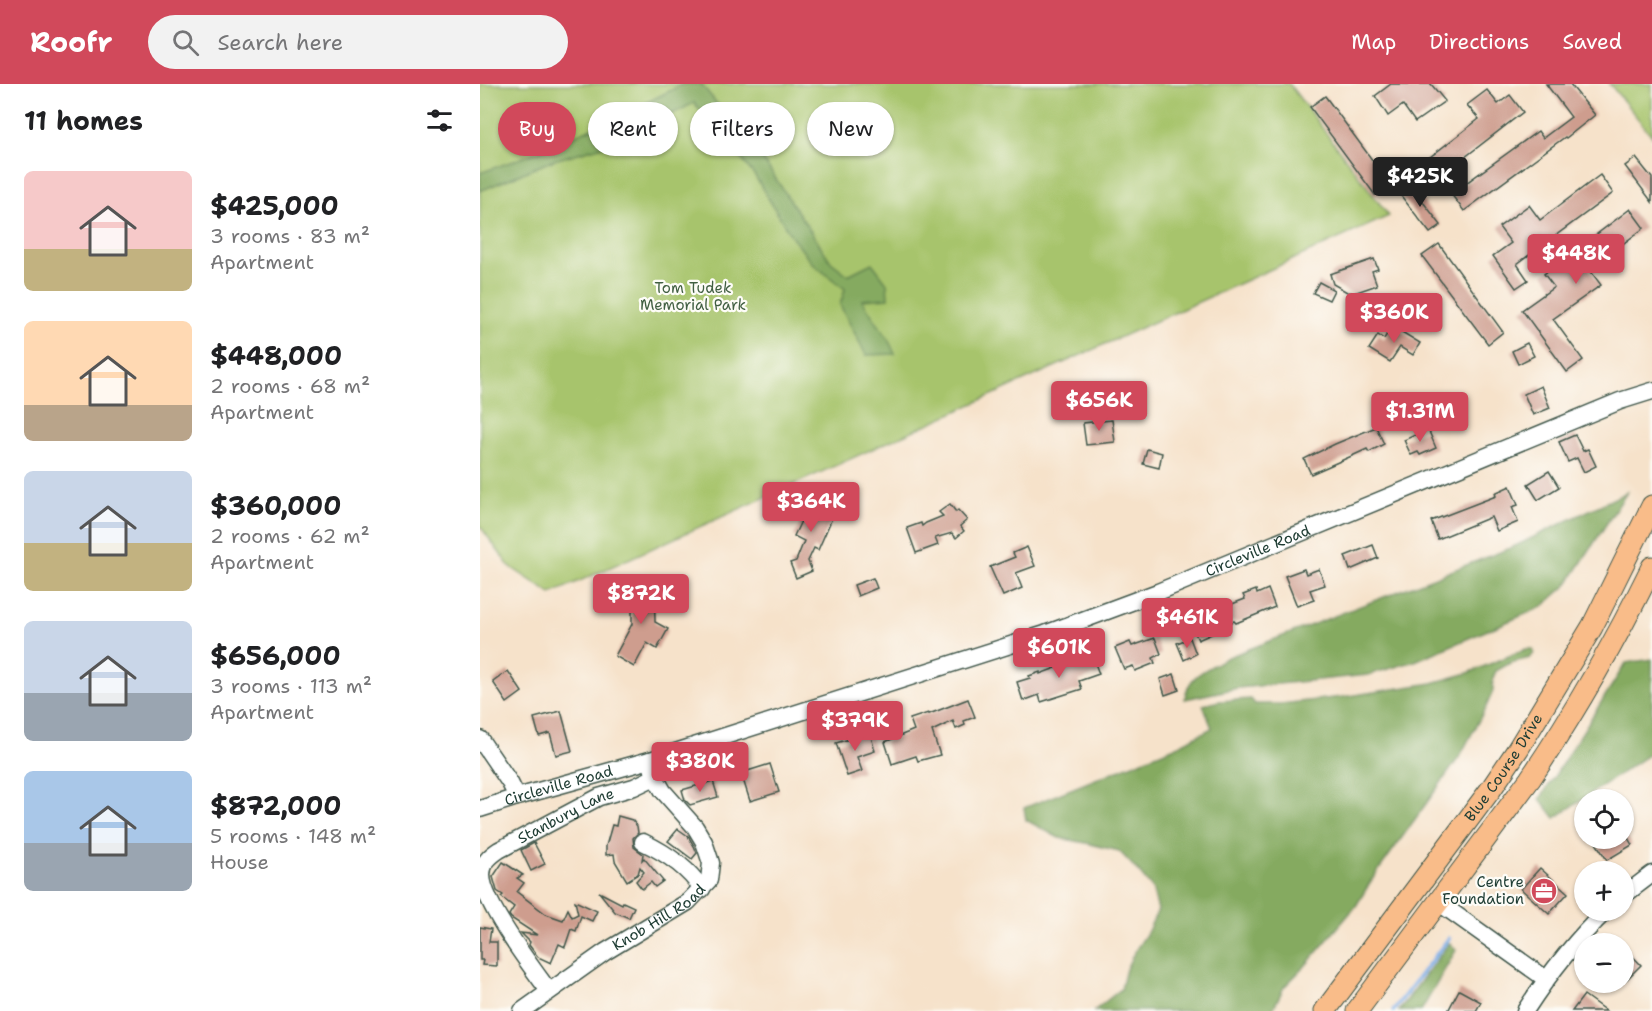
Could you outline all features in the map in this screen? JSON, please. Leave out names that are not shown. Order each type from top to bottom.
[{"type":"main road","name":"Blue Course Drive","points":[[1325,1011],[1477,808],[1550,700],[1592,627],[1652,506]]},
{"type":"main road","name":"Blue Course Drive","points":[[1358,1011],[1503,817],[1556,741],[1605,658],[1652,567]]},
{"type":"street","name":"Circleville Road","points":[[480,809],[650,760],[1045,634],[1158,592],[1620,401],[1652,392]]},
{"type":"street","points":[[1620,401],[1636,401],[1652,405]]},
{"type":"street","points":[[480,739],[518,797]]},
{"type":"street","name":"Knob Hill Road","points":[[522,1011],[605,952],[688,902],[709,880],[711,869],[704,842],[695,827],[663,791],[655,777],[650,760]]},
{"type":"street","name":"Stanbury Lane","points":[[549,991],[520,952],[492,904],[482,875],[486,860],[491,855],[599,797],[634,787],[655,777]]},
{"type":"street","points":[[643,842],[664,853],[689,872],[702,889]]},
{"type":"street","points":[[1634,888],[1652,874]]},
{"type":"street","points":[[1438,902],[1546,979]]},
{"type":"street","points":[[1526,1011],[1546,979],[1596,921]]},
{"type":"green space","name":"Tom Tudek Memorial Park","points":[[480,84],[1289,84],[1389,216],[551,594],[509,566],[480,526]]},
{"type":"green space","points":[[683,84],[701,84],[716,102],[690,102],[690,105],[678,111],[678,102],[648,102]]},
{"type":"green space","points":[[1609,84],[1652,84],[1652,136],[1613,88]]},
{"type":"green space","points":[[588,130],[588,150],[576,154],[576,135]]},
{"type":"green space","points":[[526,156],[568,156],[480,191],[480,173]]},
{"type":"green space","points":[[739,156],[760,156],[831,262],[848,275],[872,263],[887,283],[888,298],[862,300],[888,339],[895,354],[866,355],[840,305],[845,289],[813,264],[791,236],[755,176]]},
{"type":"green space","points":[[1627,492],[1567,585],[1542,607],[1415,661],[1368,675],[1238,688],[1185,699],[1194,678],[1226,658],[1513,547]]},
{"type":"green space","points":[[1526,649],[1533,649],[1534,653],[1530,658],[1510,663],[1496,671],[1493,678],[1493,691],[1460,756],[1371,881],[1356,906],[1306,965],[1284,987],[1272,1011],[1094,1011],[1121,989],[1126,969],[1158,910],[1152,888],[1119,851],[1059,838],[1026,820],[1024,808],[1175,747],[1212,728],[1203,705],[1220,701],[1251,699],[1255,704],[1281,704],[1432,683],[1468,673]]},
{"type":"green space","points":[[1652,659],[1652,752],[1598,789],[1574,789],[1574,805],[1555,818],[1540,799],[1626,663]]},
{"type":"green space","points":[[1449,943],[1456,950],[1421,1011],[1399,1011]]},
{"type":"building","points":[[1391,84],[1431,84],[1445,101],[1415,122],[1403,105],[1388,116],[1375,96]]},
{"type":"building","points":[[1546,84],[1570,84],[1595,115],[1464,211],[1451,194],[1538,131],[1543,138],[1571,117]]},
{"type":"building","points":[[1487,90],[1498,104],[1510,95],[1523,112],[1438,178],[1425,161],[1479,119],[1467,105]]},
{"type":"building","points":[[1325,96],[1390,184],[1375,195],[1310,107]]},
{"type":"building","points":[[1636,158],[1652,178],[1652,202],[1625,166]]},
{"type":"building","points":[[1600,175],[1613,193],[1517,264],[1528,280],[1516,288],[1493,256],[1511,243],[1499,227],[1529,205],[1540,220]]},
{"type":"building","points":[[1409,184],[1441,225],[1430,233],[1398,192]]},
{"type":"building","points":[[1630,209],[1644,228],[1589,269],[1601,285],[1553,319],[1583,360],[1567,372],[1522,310],[1554,287],[1544,274]]},
{"type":"building","points":[[1439,244],[1503,332],[1488,344],[1422,256]]},
{"type":"building","points":[[1374,259],[1378,269],[1372,271],[1377,285],[1354,293],[1347,292],[1333,284],[1330,274]]},
{"type":"building","points":[[1319,282],[1334,290],[1329,300],[1313,293]]},
{"type":"building","points":[[1392,326],[1420,343],[1413,355],[1400,347],[1390,362],[1369,349],[1378,335],[1384,339]]},
{"type":"building","points":[[1527,343],[1534,356],[1518,364],[1512,351]]},
{"type":"building","points":[[1541,386],[1550,408],[1533,415],[1524,394]]},
{"type":"building","points":[[1112,420],[1115,442],[1086,445],[1083,423]]},
{"type":"building","points":[[1376,427],[1384,444],[1369,452],[1367,449],[1311,474],[1304,459]]},
{"type":"building","points":[[1428,429],[1436,448],[1420,455],[1418,452],[1411,455],[1404,440]]},
{"type":"building","points":[[1575,435],[1583,451],[1588,449],[1596,466],[1584,472],[1577,458],[1568,462],[1559,442]]},
{"type":"building","points":[[1147,449],[1162,453],[1159,468],[1143,464]]},
{"type":"building","points":[[1549,471],[1559,487],[1538,500],[1528,484]]},
{"type":"building","points":[[1510,486],[1518,505],[1512,507],[1518,522],[1497,531],[1491,517],[1438,539],[1431,521],[1496,496],[1495,493]]},
{"type":"building","points":[[812,498],[836,509],[818,550],[814,548],[808,561],[812,571],[796,578],[790,563],[796,561],[804,541],[794,536],[801,521],[795,519],[801,505],[808,508]]},
{"type":"building","points":[[950,504],[967,520],[960,526],[964,531],[956,538],[952,533],[935,538],[938,545],[916,553],[907,528],[921,523],[922,526],[943,516],[939,512]]},
{"type":"building","points":[[1373,545],[1378,558],[1350,570],[1345,556]]},
{"type":"building","points":[[1027,547],[1035,566],[1016,573],[1022,588],[1003,596],[990,567],[1015,557],[1013,553]]},
{"type":"building","points":[[1304,569],[1306,574],[1319,569],[1325,585],[1310,590],[1314,600],[1297,606],[1285,576]]},
{"type":"building","points":[[873,578],[877,588],[858,596],[854,585]]},
{"type":"building","points":[[632,583],[654,583],[655,622],[668,629],[657,649],[647,643],[634,667],[615,656],[632,624]]},
{"type":"building","points":[[1268,589],[1275,607],[1215,629],[1216,632],[1198,640],[1190,621],[1202,615],[1201,612],[1212,607],[1214,611],[1245,599],[1243,595],[1256,590],[1257,594]]},
{"type":"building","points":[[1155,638],[1161,654],[1153,658],[1155,663],[1135,671],[1133,666],[1124,669],[1115,648],[1130,642],[1132,646]]},
{"type":"building","points":[[1190,638],[1196,654],[1184,660],[1177,643]]},
{"type":"building","points":[[1084,653],[1086,657],[1092,655],[1099,674],[1079,681],[1082,689],[1041,702],[1039,695],[1023,701],[1017,682],[1069,663],[1067,659]]},
{"type":"building","points":[[508,671],[522,692],[507,703],[493,682]]},
{"type":"building","points":[[1174,674],[1179,690],[1165,695],[1160,679]]},
{"type":"building","points":[[968,699],[975,717],[964,721],[965,725],[956,729],[953,721],[932,731],[940,755],[918,761],[916,756],[892,764],[885,742],[914,730],[910,719]]},
{"type":"building","points":[[561,711],[572,751],[556,755],[550,733],[539,736],[534,718]]},
{"type":"building","points":[[870,733],[875,751],[857,757],[862,771],[847,776],[836,743]]},
{"type":"building","points":[[770,764],[779,792],[750,801],[741,773]]},
{"type":"building","points":[[713,781],[718,797],[690,805],[685,800],[682,790]]},
{"type":"building","points":[[618,816],[632,820],[637,826],[638,833],[633,838],[634,847],[643,854],[642,860],[644,858],[663,881],[655,887],[651,882],[642,889],[636,881],[644,872],[640,867],[638,874],[627,881],[615,861],[614,854],[606,855],[612,825],[616,826]]},
{"type":"building","points":[[678,829],[688,836],[694,846],[697,853],[692,859],[668,841]]},
{"type":"building","points":[[534,843],[545,864],[531,871],[521,850]]},
{"type":"building","points":[[1600,849],[1625,849],[1607,860]]},
{"type":"building","points":[[503,862],[523,875],[517,878],[524,883],[517,892],[546,914],[563,920],[568,909],[572,917],[578,914],[575,901],[597,911],[592,921],[581,916],[576,931],[571,929],[565,947],[559,944],[551,963],[538,957],[529,945],[530,942],[521,933],[537,935],[511,918],[509,915],[514,907],[497,891],[493,877]]},
{"type":"building","name":"Centre Foundation","points":[[1540,868],[1568,893],[1549,914],[1521,889]]},
{"type":"building","points":[[599,892],[622,904],[623,902],[634,907],[629,918],[615,912]]},
{"type":"building","points":[[480,927],[491,929],[489,942],[497,942],[497,966],[482,965]]},
{"type":"building","points":[[1634,958],[1641,965],[1634,972]]},
{"type":"building","points":[[1459,990],[1481,1002],[1476,1011],[1448,1011]]},
{"type":"building","points":[[1584,995],[1606,1011],[1572,1011]]},
{"type":"waterway","points":[[1393,1011],[1449,938]]},
{"type":"place","name":"Centre Foundation","points":[[1544,891]]}]
